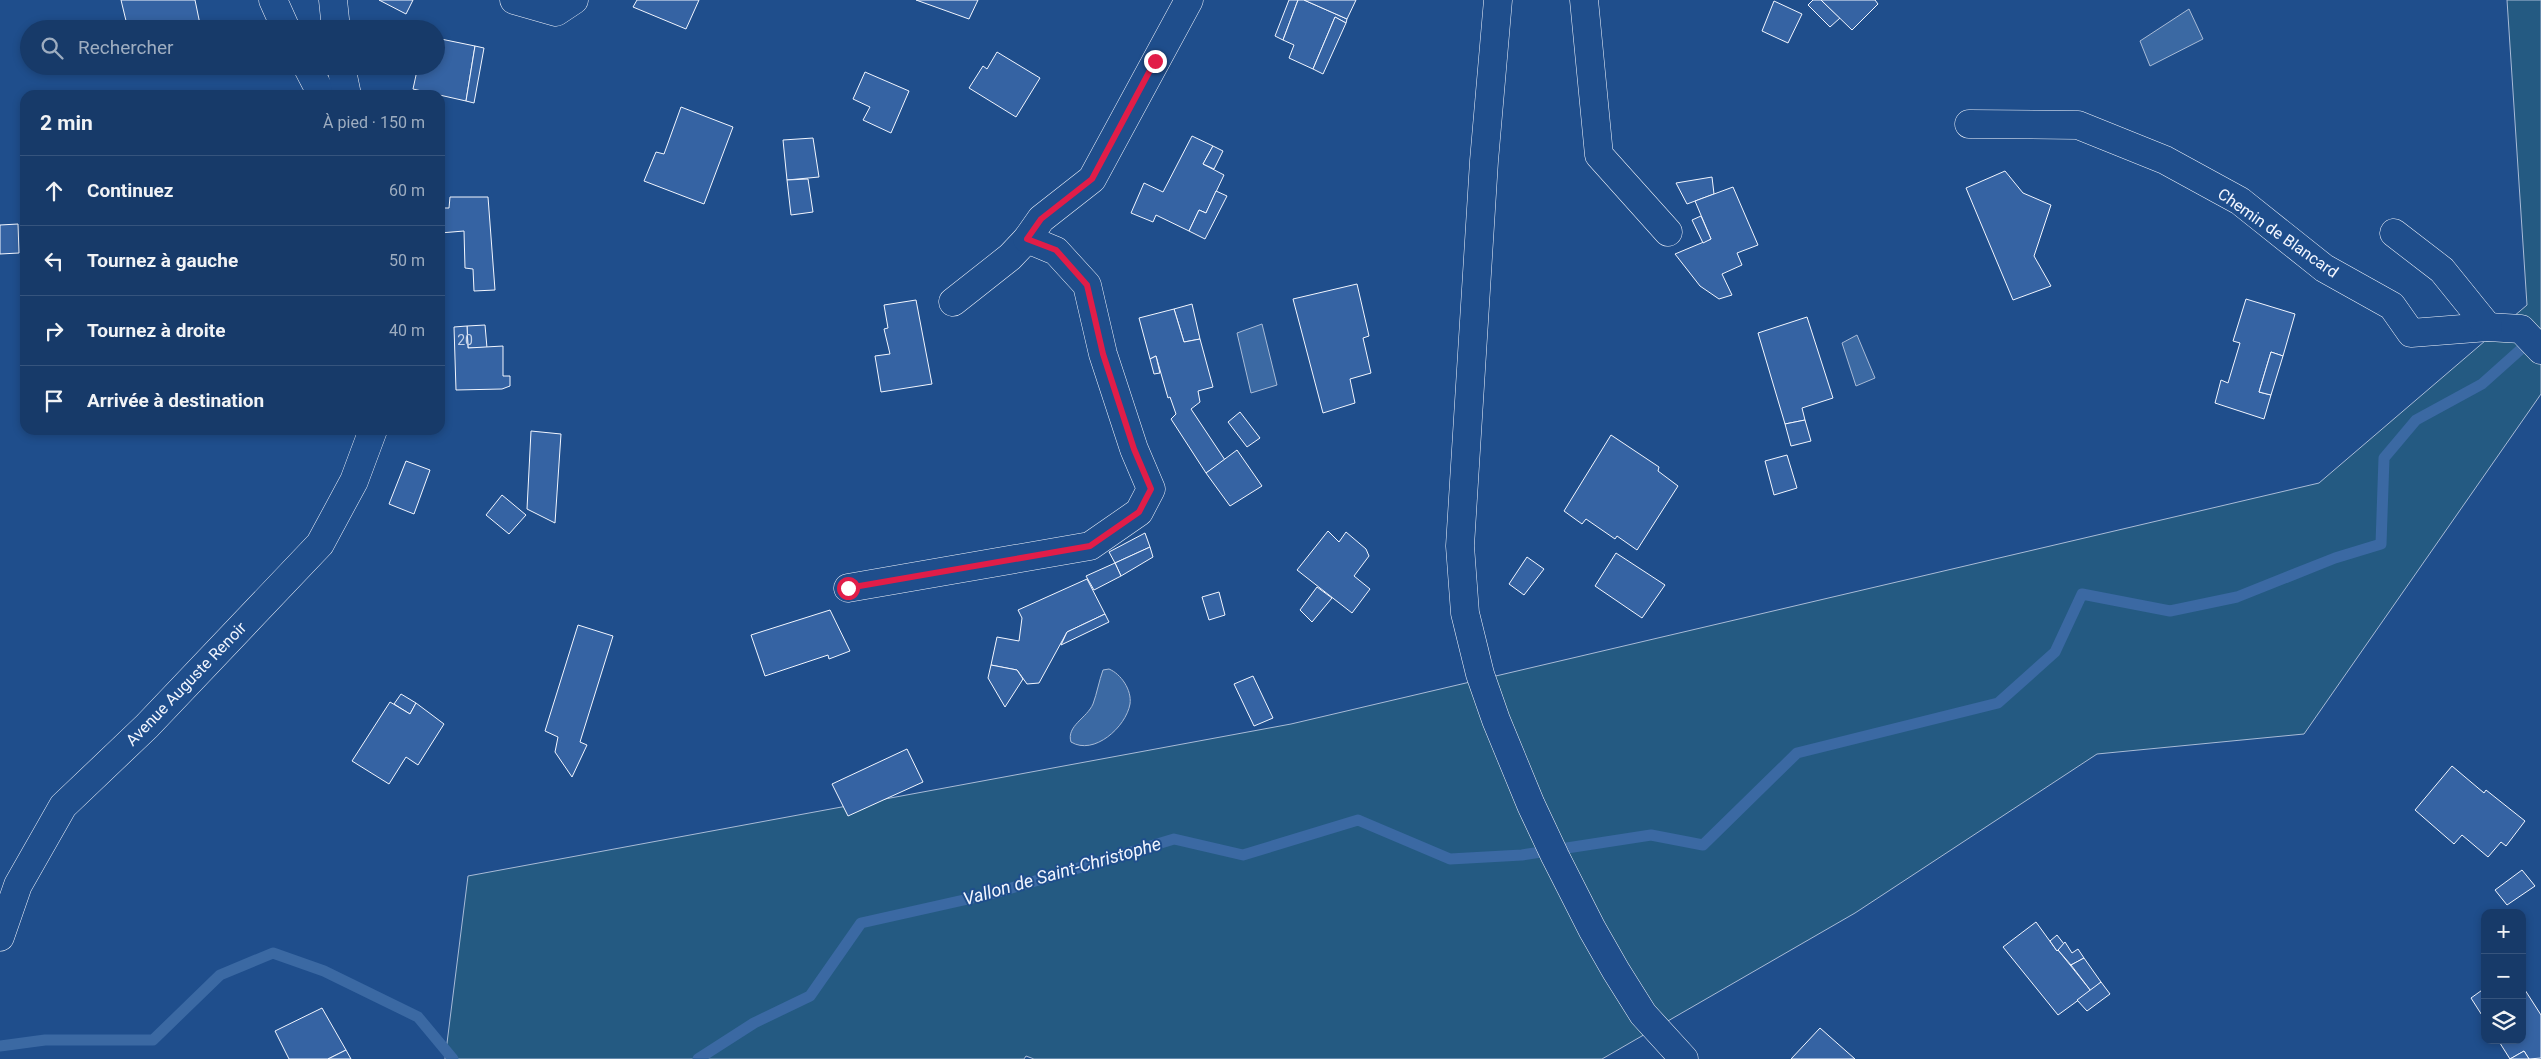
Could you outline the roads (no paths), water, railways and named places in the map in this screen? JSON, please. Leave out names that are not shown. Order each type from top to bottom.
[{"type":"main road","points":[[273,0],[282,20]]},
{"type":"main road","points":[[333,0],[335,20]]},
{"type":"main road","points":[[514,0],[556,12],[574,0]]},
{"type":"main road","points":[[953,302],[1010,257],[1027,239],[1041,219],[1092,179],[1189,0]]},
{"type":"main road","points":[[1498,0],[1484,161],[1460,546],[1465,613],[1480,674],[1496,720],[1527,796],[1556,856],[1592,929],[1616,972],[1643,1014],[1684,1059]]},
{"type":"main road","points":[[1584,0],[1599,155],[1668,232]]},
{"type":"main road","points":[[311,75],[319,90]]},
{"type":"main road","points":[[343,75],[346,90]]},
{"type":"main road","name":"Chemin de Blancard","points":[[1968,124],[2078,125],[2166,160],[2240,201],[2324,268],[2392,306],[2410,333],[2488,327],[2521,329],[2541,350]]},
{"type":"main road","points":[[2394,233],[2442,270],[2488,327]]},
{"type":"main road","points":[[848,588],[1090,546],[1139,512],[1151,489],[1134,449],[1103,354],[1087,285],[1056,250],[1027,239]]},
{"type":"main road","name":"Avenue Auguste Renoir","points":[[0,936],[18,885],[63,806],[147,726],[320,544],[354,481],[371,435]]},
{"type":"waterway","name":"Vallon de Saint-Christophe","points":[[698,1059],[754,1023],[810,996],[861,923],[995,893],[1174,839],[1243,855],[1358,820],[1450,859],[1522,855],[1651,835],[1703,845],[1797,753],[1998,703],[2055,652],[2082,594],[2170,611],[2237,597],[2335,558],[2381,544],[2384,458],[2416,420],[2482,384],[2520,350]]},
{"type":"waterway","name":"Vallon de Saint-Christophe","points":[[0,1046],[45,1040],[153,1040],[220,975],[273,953],[324,971],[418,1017],[453,1059]]}]
